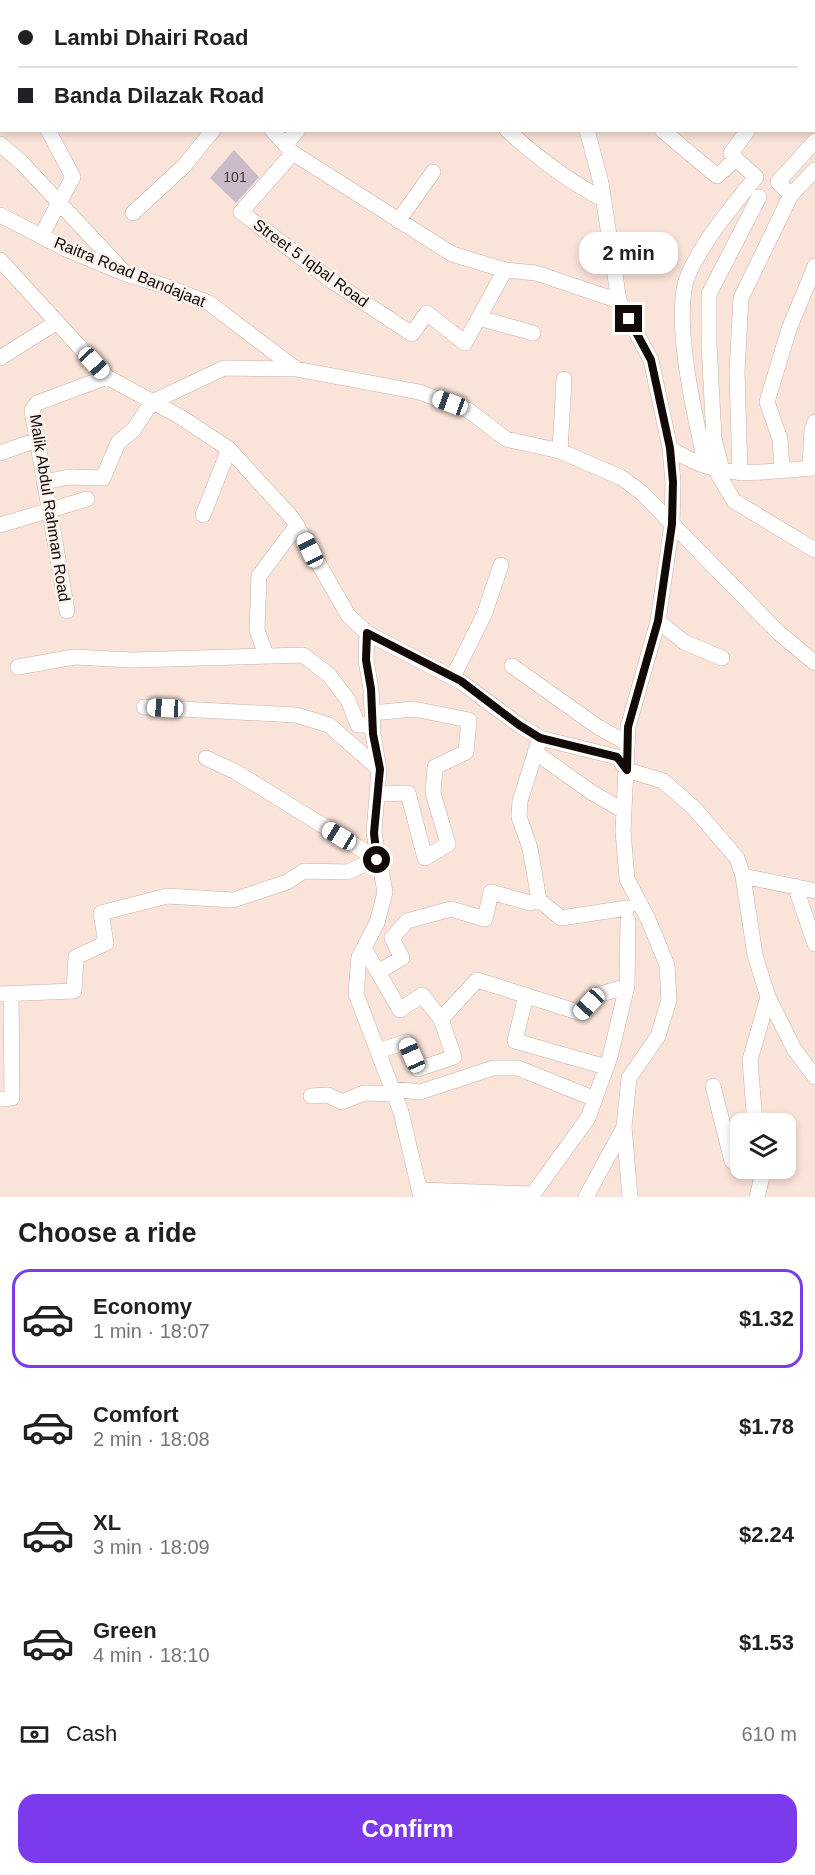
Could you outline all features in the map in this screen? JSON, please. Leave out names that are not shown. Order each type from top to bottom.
[{"type":"street","points":[[41,236],[73,177],[49,132]]},
{"type":"street","points":[[133,213],[184,166],[211,132]]},
{"type":"street","points":[[274,132],[289,149],[452,254],[505,270],[536,273],[619,301]]},
{"type":"street","points":[[289,149],[297,132]]},
{"type":"street","points":[[509,132],[537,157],[603,199]]},
{"type":"street","points":[[587,132],[603,199],[619,301],[651,360],[670,448],[672,524],[658,621],[628,727],[623,831],[627,879],[648,919],[667,965],[669,1000],[658,1036],[629,1078],[624,1127],[630,1197]]},
{"type":"street","points":[[664,132],[717,176],[736,159]]},
{"type":"street","points":[[747,132],[731,153],[756,177],[720,221],[687,277],[681,320],[693,405],[714,468],[734,501],[815,550]]},
{"type":"street","points":[[791,195],[778,182],[815,141]]},
{"type":"street","points":[[0,144],[23,164],[126,274]]},
{"type":"street","name":"Street 5 Iqbal Road","points":[[289,149],[241,212],[332,281],[412,334],[427,313],[465,343],[479,318]]},
{"type":"street","points":[[741,473],[737,372],[741,298],[791,195],[815,170]]},
{"type":"street","points":[[398,220],[433,172]]},
{"type":"street","points":[[714,468],[709,294],[759,197]]},
{"type":"street","name":"Raitra Road Bandajaat","points":[[0,215],[126,274],[209,303],[296,369],[419,392],[468,410],[506,439],[560,451],[622,478],[642,493],[779,633],[815,663]]},
{"type":"street","points":[[0,260],[107,377],[229,449],[297,525],[348,615],[367,633],[453,677],[538,745],[591,792],[624,811]]},
{"type":"street","points":[[782,470],[780,439],[767,402],[789,330],[815,266]]},
{"type":"street","points":[[505,270],[479,318],[533,333]]},
{"type":"street","points":[[0,358],[57,322]]},
{"type":"street","points":[[44,482],[69,477],[103,478],[118,443],[135,429],[152,402],[224,368],[296,369]]},
{"type":"street","name":"Malik Abdul Rahman Road","points":[[67,611],[33,406],[107,377]]},
{"type":"street","points":[[560,451],[564,379]]},
{"type":"street","points":[[670,448],[714,468],[741,473],[753,474],[813,468],[812,430],[815,422]]},
{"type":"street","points":[[0,453],[37,440]]},
{"type":"street","points":[[203,514],[229,449]]},
{"type":"street","points":[[0,525],[87,499]]},
{"type":"street","points":[[266,655],[257,630],[259,576],[297,525]]},
{"type":"street","points":[[453,677],[484,615],[501,565]]},
{"type":"street","points":[[658,621],[684,642],[722,658]]},
{"type":"street","points":[[367,633],[366,660],[380,769],[374,833],[377,860],[385,892],[377,922],[359,957],[356,994],[401,1112],[420,1193],[531,1196],[588,1118],[606,1067],[627,986],[627,914],[561,918],[539,900],[530,848],[519,817],[519,801],[538,745]]},
{"type":"street","points":[[18,667],[74,657],[132,660],[303,655],[329,675],[348,700],[358,725],[372,719],[414,709],[469,720],[466,752],[435,767],[433,793],[448,844],[425,858],[408,793],[377,794]]},
{"type":"street","points":[[512,666],[598,727],[627,743]]},
{"type":"street","points":[[144,707],[296,715],[329,725],[380,769]]},
{"type":"street","points":[[538,745],[617,757],[627,770],[663,781],[694,808],[737,858],[743,876],[754,955],[768,997],[794,1049],[815,1077]]},
{"type":"street","points":[[206,758],[236,772],[377,860]]},
{"type":"street","points":[[0,1099],[12,1098],[6,994],[74,991],[76,957],[106,944],[101,913],[167,896],[233,900],[287,882],[304,871],[347,872],[377,860]]},
{"type":"street","points":[[743,876],[815,891]]},
{"type":"street","points":[[795,886],[815,944]]},
{"type":"street","points":[[378,972],[402,958],[392,938],[407,921],[451,909],[484,919],[491,891],[530,903],[539,900]]},
{"type":"street","points":[[364,948],[400,1010],[422,995],[441,1019],[454,1057],[418,1069],[406,1042],[378,1051]]},
{"type":"street","points":[[441,1019],[477,980],[581,1013],[598,995],[627,986]]},
{"type":"street","points":[[526,995],[515,1041],[606,1067]]},
{"type":"street","points":[[753,1113],[750,1060],[768,997]]},
{"type":"street","points":[[311,1096],[328,1095],[342,1102],[364,1094],[393,1091],[420,1092],[493,1068],[518,1068],[595,1099]]},
{"type":"street","points":[[713,1086],[730,1153]]},
{"type":"street","points":[[586,1197],[624,1127]]},
{"type":"street","points":[[757,1197],[761,1179]]},
{"type":"building","points":[[234,150],[259,177],[236,203],[210,178]]},
{"type":"route","points":[[377,860],[374,833],[380,769],[373,734],[371,689],[366,660],[367,633],[461,681],[540,738],[617,757],[627,770],[628,727],[658,621],[672,524],[673,482],[670,448],[651,360],[629,319]]}]
